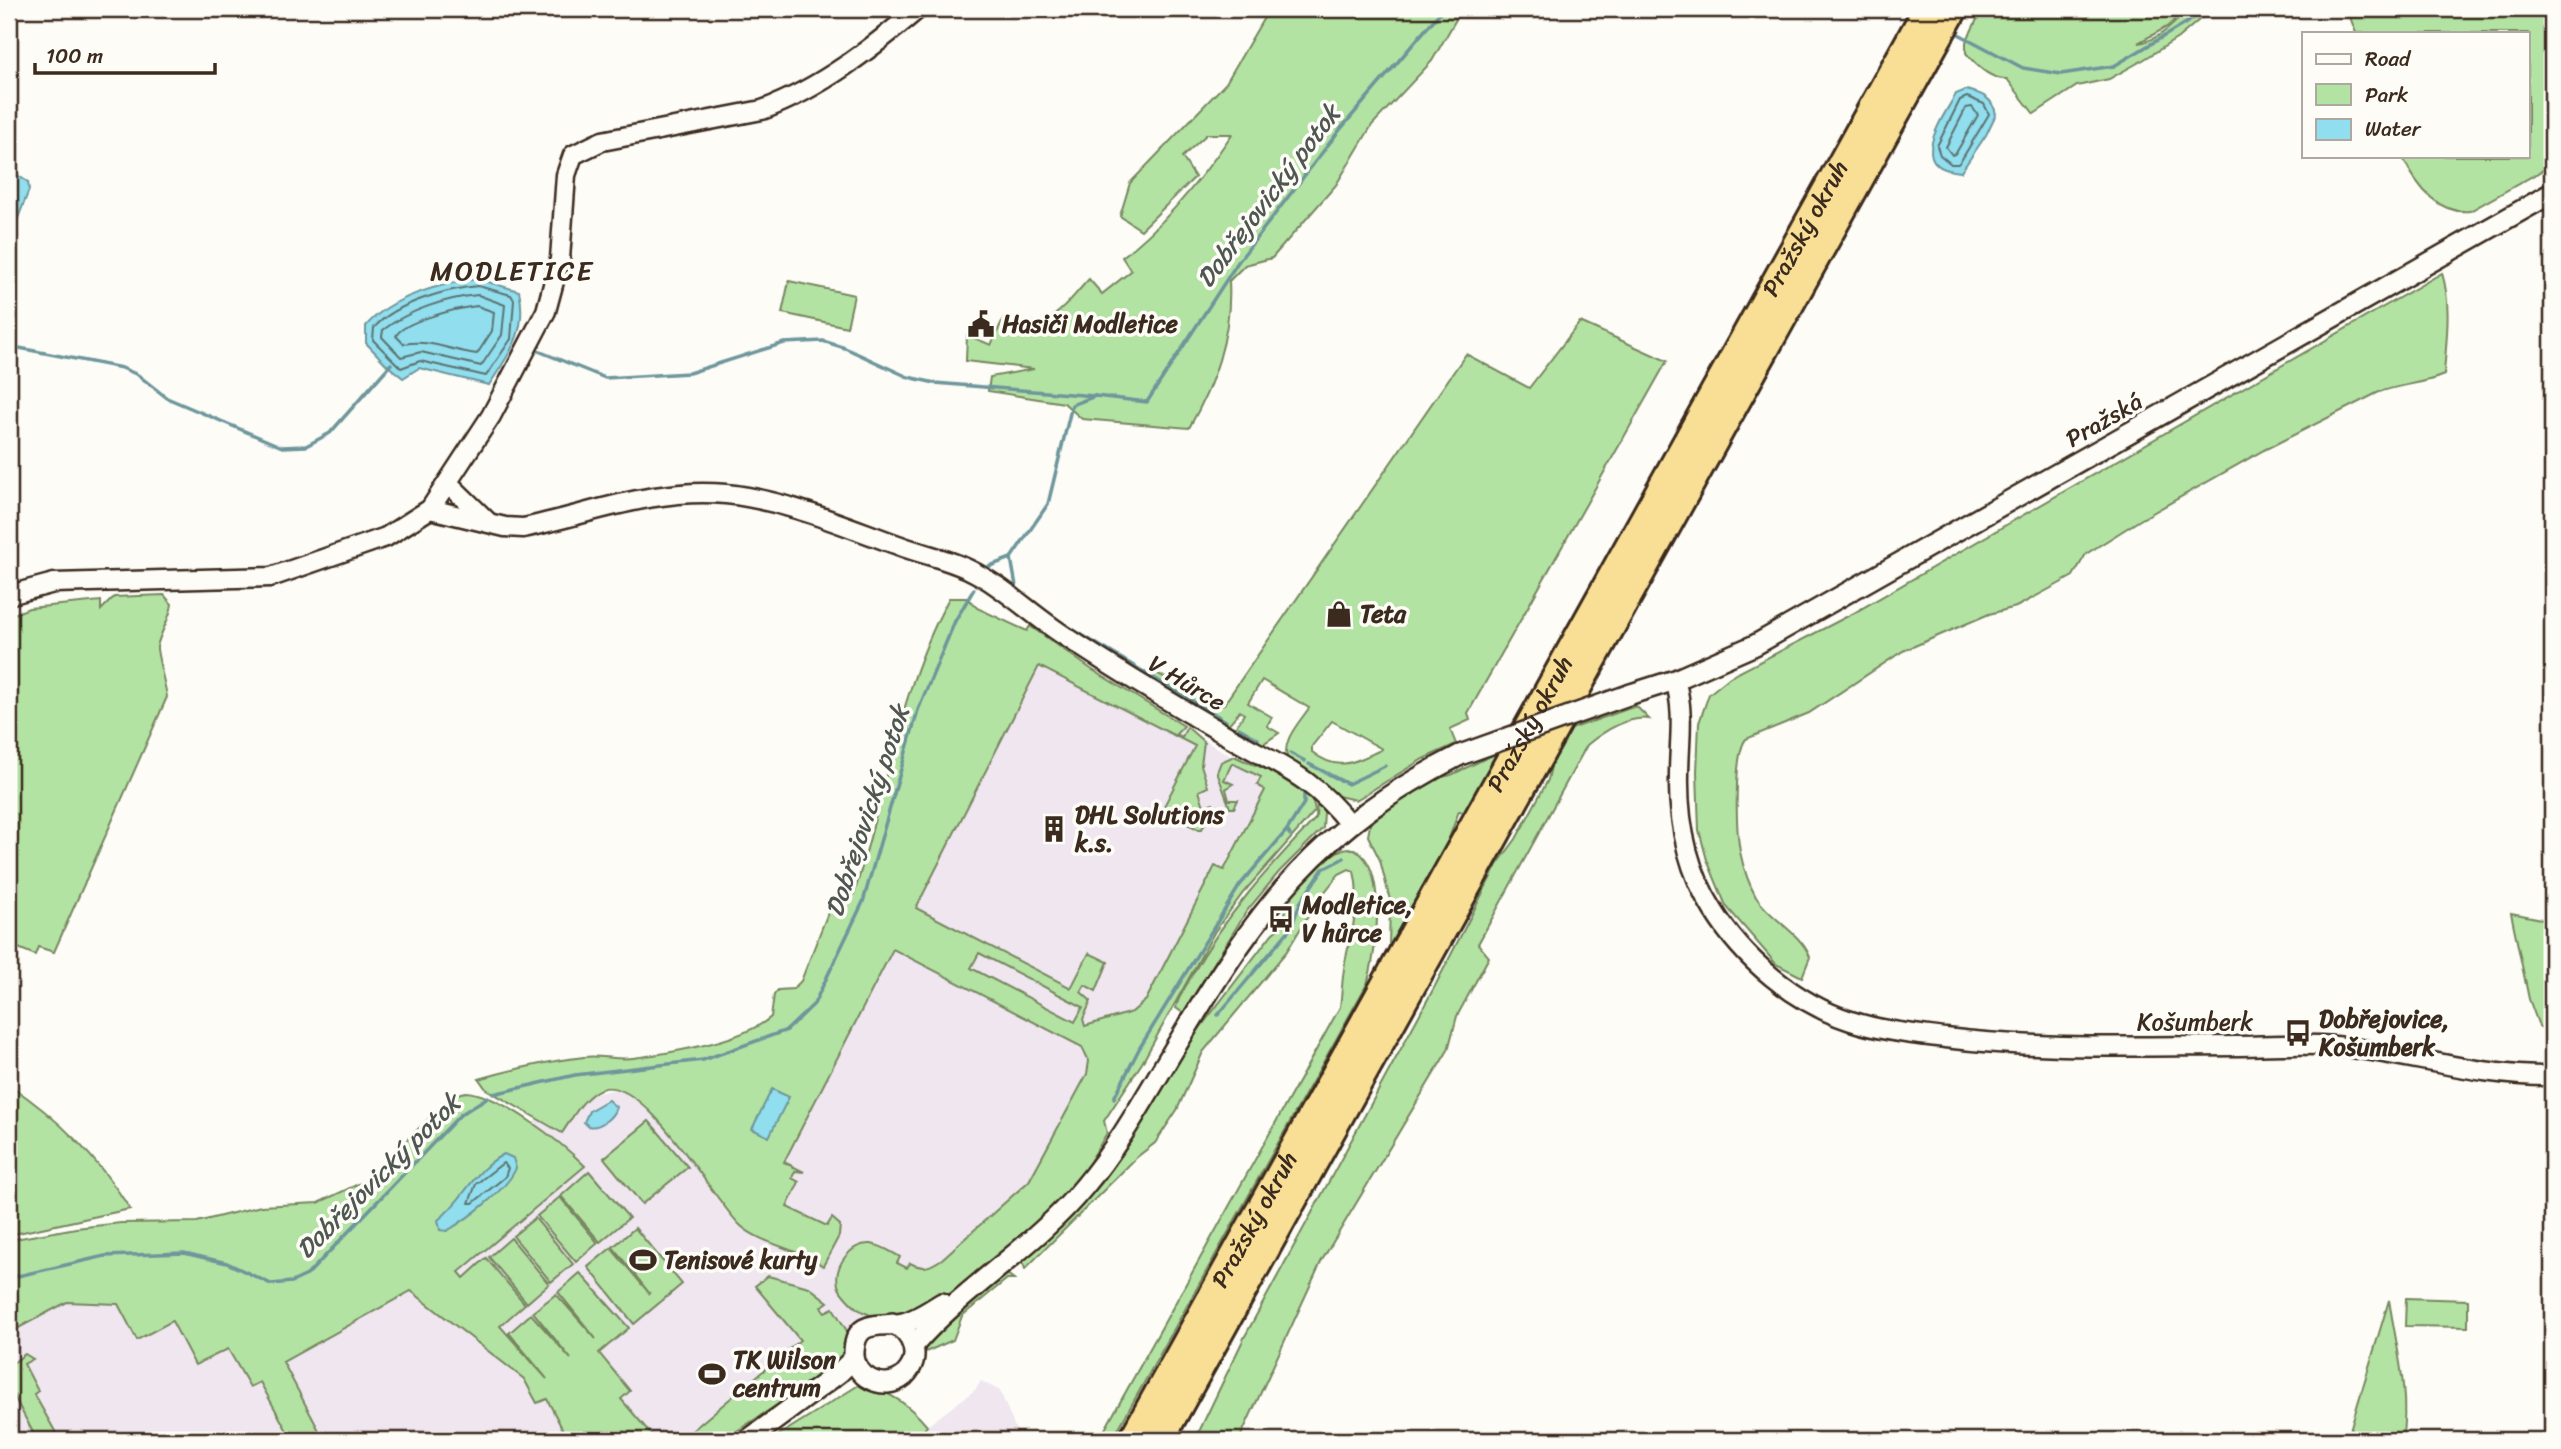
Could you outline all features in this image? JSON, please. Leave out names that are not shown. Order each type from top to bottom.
[{"type":"highway","name":"Pražský okruh","points":[[1160,1440],[1922,41],[1927,9]]},
{"type":"highway","name":"Pražský okruh","points":[[1132,1440],[1922,41],[1954,9]]},
{"type":"highway","points":[[1180,1440],[1246,1285]]},
{"type":"main road","name":"Pražská","points":[[1008,1262],[1048,1227],[1091,1180],[1244,937],[1298,871],[1349,824],[1398,789],[1460,755],[1531,727],[1675,680],[1755,645],[2552,193]]},
{"type":"main road","points":[[1008,1262],[929,1326],[914,1345],[912,1365],[900,1379],[881,1383],[863,1375],[854,1357],[855,1342],[863,1331],[874,1324],[905,1322],[922,1315],[1008,1262]]},
{"type":"main road","points":[[892,1323],[902,1328],[914,1345]]},
{"type":"main road","points":[[748,1440],[840,1373],[854,1357]]},
{"type":"main road","points":[[748,1440],[863,1375]]},
{"type":"street","points":[[9,595],[54,583],[271,577],[386,537],[430,509],[449,484],[529,347],[545,311],[560,259],[566,175],[573,155],[601,141],[762,110],[782,103],[828,78],[918,9]]},
{"type":"street","points":[[449,484],[488,522]]},
{"type":"street","name":"V Hůrce","points":[[430,509],[523,527],[632,500],[668,494],[725,494],[755,498],[799,511],[950,561],[996,586],[1067,638],[1227,735],[1301,775],[1321,791],[1349,824]]},
{"type":"street","name":"Košumberk","points":[[1675,680],[1683,704],[1679,774],[1680,821],[1692,868],[1713,909],[1739,945],[1771,976],[1810,1003],[1850,1021],[1926,1035],[2045,1046],[2332,1046],[2490,1074],[2552,1076]]},
{"type":"shaded area","points":[[1031,639],[1308,801],[1242,877],[1125,1067],[1081,1165],[915,1307],[716,1440],[9,1440],[9,1304],[62,1285],[291,1324],[558,1102],[775,1054]]},
{"type":"shaded area","points":[[981,1381],[1000,1391],[1020,1440],[916,1440],[927,1426],[975,1390]]},
{"type":"green space","points":[[1269,9],[1462,9],[1432,61],[1372,125],[1336,185],[1272,258],[1245,265],[1229,281],[1228,320],[1220,357],[1207,393],[1189,428],[1082,419],[1064,403],[988,391],[990,377],[1034,369],[966,361],[967,335],[991,345],[1004,317],[1019,322],[1043,321],[1062,309],[1089,279],[1102,294],[1131,271],[1122,257],[1182,200],[1232,134],[1207,134],[1182,157],[1195,177],[1141,230],[1120,216],[1130,183],[1226,83]]},
{"type":"green space","points":[[1982,9],[2186,9],[2167,27],[2138,43],[2159,35],[2189,9],[2212,9],[2178,38],[2143,60],[2109,79],[2077,86],[2034,114],[2007,79],[1989,74],[1966,53],[1966,42]]},
{"type":"green space","points":[[2347,9],[2552,9],[2552,165],[2470,211],[2458,211],[2447,208],[2428,195],[2413,177],[2403,158],[2530,158],[2530,32],[2356,32]]},
{"type":"green space","points":[[2442,273],[2448,311],[2444,375],[2377,393],[2264,450],[2140,520],[2086,554],[2073,576],[2016,607],[1989,614],[1903,651],[1809,713],[1746,739],[1737,778],[1739,846],[1744,866],[1756,897],[1769,913],[1799,940],[1810,957],[1802,977],[1776,964],[1726,906],[1707,860],[1699,830],[1699,723],[1709,694],[1730,677],[1852,614]]},
{"type":"green space","points":[[789,281],[854,295],[847,327],[782,313]]},
{"type":"green space","points":[[1580,322],[1667,361],[1468,713],[1470,720],[1450,729],[1456,744],[1423,759],[1356,800],[1338,796],[1288,759],[1288,739],[1309,708],[1262,680],[1248,703],[1272,717],[1267,726],[1279,733],[1263,744],[1237,732],[1235,728],[1244,714],[1240,711],[1227,726],[1145,680],[1153,671],[1215,705],[1224,704],[1466,354],[1529,388]],"holes":[[[1332,721],[1382,749],[1354,761],[1338,764],[1312,752],[1312,746]]]},
{"type":"green space","points":[[164,595],[172,604],[157,647],[167,697],[54,952],[38,947],[35,955],[9,944],[9,616],[29,608],[101,601],[101,610],[114,597]]},
{"type":"green space","points":[[949,598],[968,598],[977,608],[1027,631],[1030,626],[1091,669],[1184,726],[1176,734],[1182,737],[1187,727],[1204,742],[1201,765],[1208,787],[1199,791],[1204,806],[1213,803],[1214,813],[1206,809],[1198,819],[1205,823],[1202,829],[1198,829],[1161,812],[1195,746],[1039,666],[916,908],[1071,988],[1089,953],[1108,962],[1096,991],[1085,985],[1081,992],[1091,1001],[1083,1019],[1085,1026],[1132,1012],[1146,1000],[1215,866],[1224,870],[1265,790],[1257,785],[1261,777],[1232,763],[1224,780],[1233,784],[1226,789],[1229,800],[1238,800],[1234,808],[1230,808],[1217,772],[1221,762],[1234,756],[1283,776],[1305,791],[1312,800],[1315,811],[1243,893],[1215,931],[1142,1063],[1104,1121],[1107,1133],[1062,1199],[1023,1237],[953,1292],[912,1316],[889,1319],[864,1312],[852,1304],[839,1288],[837,1280],[840,1265],[850,1252],[864,1244],[882,1247],[900,1257],[897,1263],[907,1268],[910,1263],[927,1267],[934,1264],[1029,1181],[1087,1074],[1089,1061],[1082,1047],[893,949],[784,1162],[804,1172],[795,1171],[792,1178],[799,1182],[787,1207],[827,1226],[832,1218],[840,1225],[839,1236],[823,1266],[741,1226],[657,1118],[637,1100],[618,1089],[601,1089],[595,1092],[579,1108],[562,1133],[486,1089],[479,1079],[571,1059],[633,1058],[686,1049],[743,1033],[771,1017],[774,995],[778,990],[793,989],[801,981],[833,900],[854,894],[905,706],[932,633]],"holes":[[[979,953],[1083,1007],[1075,1022],[971,968]]]},
{"type":"green space","points":[[1636,706],[1649,719],[1624,722],[1587,745],[1478,944],[1489,957],[1457,1016],[1448,1050],[1321,1262],[1239,1440],[1195,1440],[1244,1338],[1435,986],[1497,865],[1516,839],[1548,780],[1551,766],[1571,729]]},
{"type":"green space","points":[[1497,753],[1466,813],[1459,811],[1444,852],[1389,949],[1390,900],[1380,860],[1368,836],[1370,825],[1378,816],[1429,780],[1451,775]]},
{"type":"green space","points":[[1317,799],[1324,812],[1323,828],[1279,872],[1246,912],[1183,1013],[1176,1008],[1178,1000],[1205,953],[1249,893],[1316,818]]},
{"type":"green space","points":[[1348,848],[1362,855],[1370,869],[1375,887],[1376,931],[1367,984],[1112,1440],[1099,1440],[1340,1007],[1356,906],[1354,871],[1349,869],[1339,874],[1316,903],[1287,951],[1203,1052],[1177,1110],[1155,1143],[1137,1157],[1025,1269],[1022,1260],[1272,934],[1283,924],[1286,908],[1296,891],[1321,863]]},
{"type":"green space","points":[[2511,913],[2552,921],[2552,1035],[2539,1026],[2529,999]]},
{"type":"green space","points":[[9,1085],[44,1111],[76,1140],[105,1173],[130,1209],[9,1235]]},
{"type":"green space","points":[[466,1092],[496,1101],[512,1110],[546,1133],[585,1166],[459,1272],[464,1278],[486,1258],[525,1304],[500,1326],[547,1379],[509,1333],[531,1314],[571,1359],[533,1312],[556,1294],[596,1339],[558,1292],[580,1273],[629,1328],[599,1353],[630,1391],[621,1399],[656,1440],[568,1440],[547,1399],[537,1403],[524,1379],[411,1291],[283,1362],[324,1440],[292,1440],[260,1382],[250,1387],[228,1349],[195,1365],[172,1321],[137,1340],[118,1304],[67,1302],[9,1333],[9,1240],[121,1223],[197,1222],[261,1206],[318,1203],[365,1181],[453,1095]]},
{"type":"green space","points":[[649,1121],[688,1167],[642,1204],[604,1158]]},
{"type":"green space","points":[[589,1171],[629,1218],[600,1242],[561,1196]]},
{"type":"green space","points":[[560,1197],[598,1243],[576,1262],[537,1216]]},
{"type":"green space","points":[[535,1218],[573,1264],[551,1282],[513,1236]]},
{"type":"green space","points":[[635,1228],[682,1284],[634,1324],[588,1267],[611,1248],[650,1294],[613,1247]]},
{"type":"green space","points":[[511,1238],[549,1284],[527,1303],[489,1257]]},
{"type":"green space","points":[[1007,1274],[1014,1279],[1007,1279],[962,1316],[953,1340],[921,1354],[923,1340]]},
{"type":"green space","points":[[768,1276],[809,1287],[828,1302],[821,1307],[825,1312],[833,1308],[850,1336],[843,1362],[723,1440],[681,1440],[800,1340],[755,1286]]},
{"type":"green space","points":[[2406,1298],[2468,1300],[2468,1327],[2405,1326]]},
{"type":"green space","points":[[2389,1300],[2403,1388],[2402,1440],[2347,1440]]},
{"type":"green space","points":[[25,1354],[33,1359],[24,1364],[38,1391],[34,1394],[60,1440],[37,1440],[9,1387],[9,1366]]},
{"type":"green space","points":[[862,1383],[898,1400],[920,1418],[927,1426],[916,1440],[771,1440]]},
{"type":"water","points":[[1966,90],[1986,97],[1996,114],[1986,135],[1961,172],[1944,169],[1935,162],[1931,153],[1932,141],[1943,116],[1956,94]]},
{"type":"water","points":[[9,170],[28,182],[29,190],[9,241]]},
{"type":"water","points":[[478,279],[519,291],[521,305],[519,330],[515,341],[489,385],[419,368],[403,378],[366,343],[366,326],[402,299],[448,284]]},
{"type":"water","points":[[772,1089],[789,1097],[769,1137],[752,1129]]},
{"type":"water","points":[[608,1100],[616,1107],[612,1115],[601,1124],[588,1126],[584,1122],[589,1111]]},
{"type":"water","points":[[504,1154],[513,1158],[516,1168],[505,1185],[465,1219],[447,1231],[440,1230],[438,1220],[455,1204],[484,1168]]},
{"type":"waterway","name":"Dobřejovický potok","points":[[987,567],[1011,558],[1048,504],[1072,405],[1095,396],[1147,402],[1238,262],[1338,132],[1443,9]]},
{"type":"waterway","points":[[1896,9],[1914,15]]},
{"type":"waterway","points":[[1953,31],[2023,68],[2061,74],[2114,66],[2191,20],[2202,9]]},
{"type":"waterway","points":[[531,348],[605,378],[689,373],[784,343],[823,341],[845,348],[908,377],[935,383],[1095,396]]},
{"type":"waterway","points":[[9,346],[122,368],[138,375],[167,398],[282,447],[306,446],[330,433],[391,364]]},
{"type":"waterway","points":[[1011,558],[1016,586]]},
{"type":"waterway","name":"Dobřejovický potok","points":[[493,1094],[575,1075],[703,1060],[787,1030],[814,1004],[863,902],[918,710],[955,621],[974,589]]},
{"type":"waterway","points":[[1065,625],[1226,721]]},
{"type":"waterway","points":[[1239,728],[1258,739]]},
{"type":"waterway","points":[[1290,753],[1305,761]]},
{"type":"waterway","points":[[1309,764],[1348,784],[1385,766]]},
{"type":"waterway","points":[[1290,835],[1287,830],[1304,803],[1304,793]]},
{"type":"waterway","points":[[1114,1098],[1139,1049],[1240,885],[1287,830]]},
{"type":"waterway","points":[[1218,1015],[1291,928],[1300,903],[1323,869],[1344,858]]},
{"type":"waterway","name":"Dobřejovický potok","points":[[9,1278],[105,1256],[184,1253],[227,1263],[271,1284],[292,1282],[307,1275],[460,1115],[488,1097]]},
{"type":"place","name":"Hasiči Modletice","points":[[981,324]]},
{"type":"place","name":"Teta","points":[[1339,614]]},
{"type":"place","name":"DHL Solutions k.s.","points":[[1054,829]]},
{"type":"place","name":"Modletice, V hůrce","points":[[1281,919]]},
{"type":"place","name":"Dobřejovice, Košumberk","points":[[2298,1033]]},
{"type":"place","name":"Tenisové kurty","points":[[643,1260]]},
{"type":"place","name":"TK Wilson centrum","points":[[712,1374]]},
{"type":"district","name":"MODLETICE","points":[[512,270]]}]
